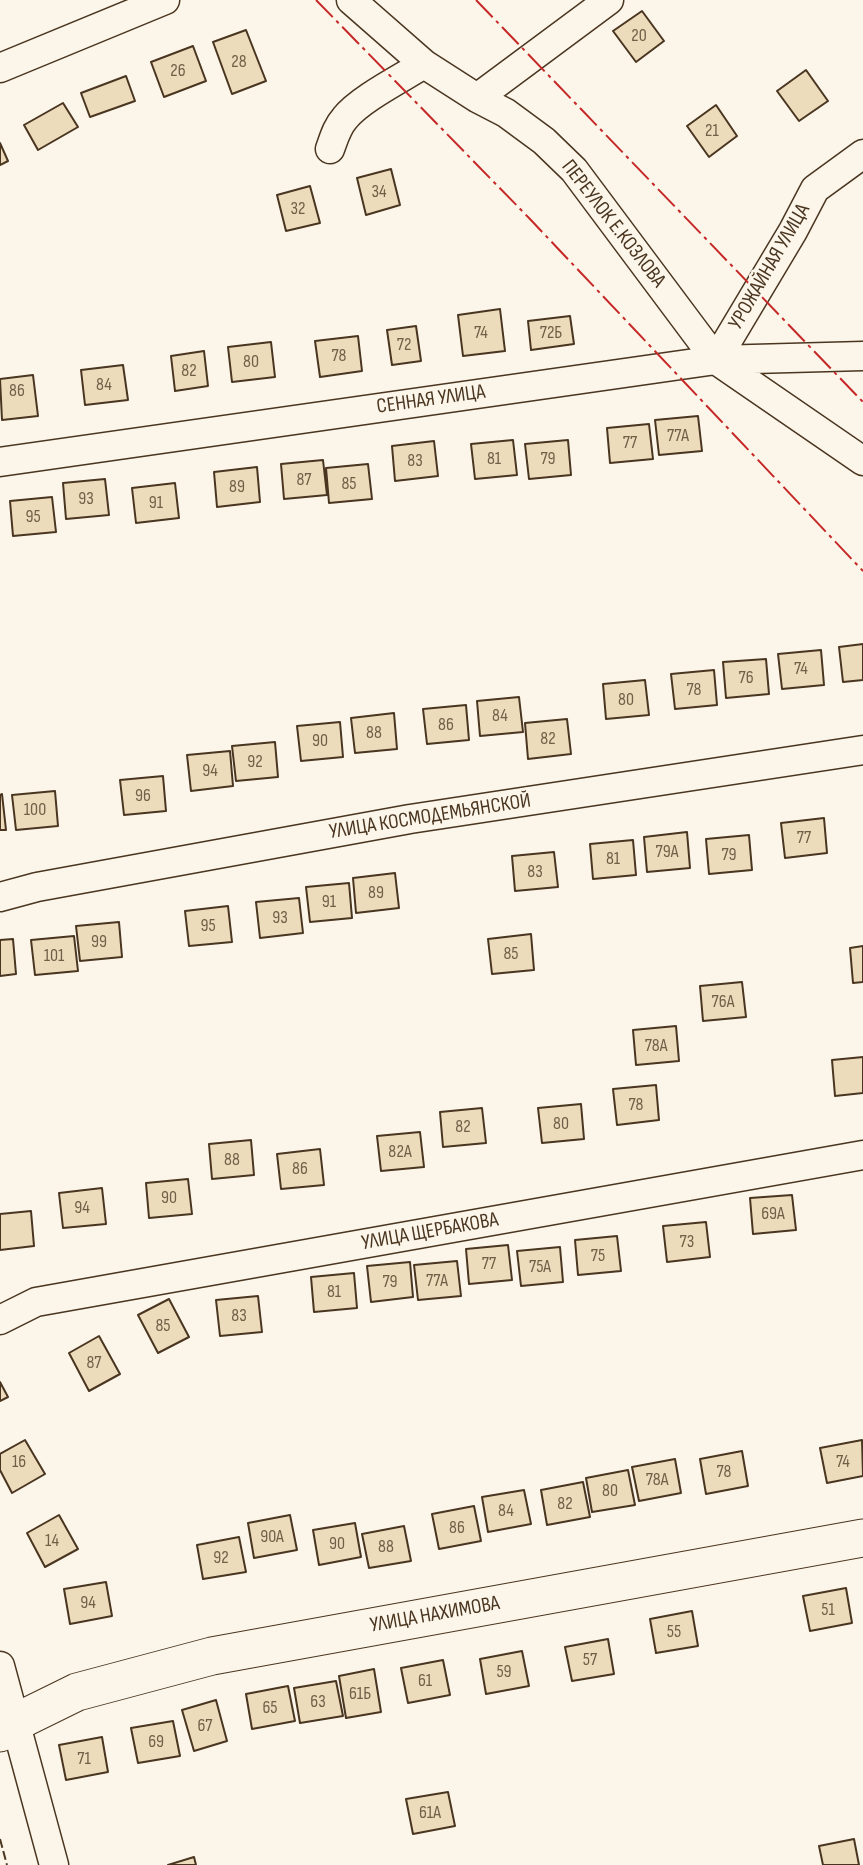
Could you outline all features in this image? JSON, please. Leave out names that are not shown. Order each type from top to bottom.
[{"type":"main road","name":"УЛИЦА НАХИМОВА","points":[[8,1728],[77,1692],[212,1656],[863,1538]]},
{"type":"street","points":[[0,68],[165,0]]},
{"type":"street","name":"ПЕРЕУЛОК Е.КОЗЛОВА","points":[[351,0],[424,64],[506,113],[544,141],[574,170],[716,359],[863,461]]},
{"type":"street","points":[[477,98],[609,0]]},
{"type":"street","points":[[330,149],[337,130],[351,111],[424,64]]},
{"type":"street","name":"УРОЖАЙНАЯ УЛИЦА","points":[[716,359],[793,232],[815,189],[863,154]]},
{"type":"street","name":"СЕННАЯ УЛИЦА","points":[[0,462],[716,359],[863,356]]},
{"type":"street","name":"УЛИЦА КОСМОДЕМЬЯНСКОЙ","points":[[0,897],[37,887],[410,819],[863,750]]},
{"type":"street","name":"УЛИЦА ЩЕРБАКОВА","points":[[0,1320],[36,1302],[863,1155]]},
{"type":"street","points":[[0,1666],[8,1728],[54,1865]]},
{"type":"building","points":[[642,11],[664,41],[636,62],[613,31]]},
{"type":"building","points":[[246,30],[266,81],[232,94],[213,42]]},
{"type":"building","points":[[193,46],[206,81],[164,97],[151,62]]},
{"type":"building","points":[[806,70],[828,101],[799,121],[777,91]]},
{"type":"building","points":[[126,76],[135,101],[90,117],[81,93]]},
{"type":"building","points":[[63,103],[78,127],[38,150],[24,125]]},
{"type":"building","points":[[716,105],[737,136],[709,157],[687,126]]},
{"type":"building","points":[[0,143],[8,161],[0,165]]},
{"type":"building","points":[[391,169],[400,205],[366,215],[357,178]]},
{"type":"building","points":[[310,186],[320,223],[286,231],[277,195]]},
{"type":"building","points":[[500,309],[505,351],[463,356],[458,315]]},
{"type":"building","points":[[570,316],[574,344],[531,350],[528,321]]},
{"type":"building","points":[[416,326],[421,361],[392,365],[387,330]]},
{"type":"building","points":[[358,336],[362,371],[320,377],[315,341]]},
{"type":"building","points":[[271,342],[275,377],[232,382],[228,347]]},
{"type":"building","points":[[204,351],[208,386],[175,391],[171,356]]},
{"type":"building","points":[[123,365],[128,400],[85,405],[81,370]]},
{"type":"building","points":[[33,375],[38,416],[2,420],[0,379]]},
{"type":"building","points":[[698,416],[702,451],[659,455],[655,420]]},
{"type":"building","points":[[649,424],[653,459],[610,463],[607,428]]},
{"type":"building","points":[[513,440],[517,475],[475,479],[471,444]]},
{"type":"building","points":[[568,440],[571,475],[529,479],[525,444]]},
{"type":"building","points":[[434,441],[438,476],[395,481],[392,446]]},
{"type":"building","points":[[323,460],[327,495],[284,499],[281,464]]},
{"type":"building","points":[[368,464],[372,499],[329,503],[326,468]]},
{"type":"building","points":[[257,467],[260,502],[217,507],[214,472]]},
{"type":"building","points":[[105,479],[109,515],[66,519],[63,483]]},
{"type":"building","points":[[175,483],[179,518],[136,523],[132,488]]},
{"type":"building","points":[[52,497],[56,532],[13,536],[10,501]]},
{"type":"building","points":[[863,644],[863,680],[843,682],[839,647]]},
{"type":"building","points":[[821,650],[824,685],[782,689],[778,654]]},
{"type":"building","points":[[766,659],[769,694],[726,698],[723,662]]},
{"type":"building","points":[[714,670],[717,705],[675,709],[671,674]]},
{"type":"building","points":[[645,680],[649,715],[606,719],[603,684]]},
{"type":"building","points":[[519,697],[523,732],[480,736],[477,701]]},
{"type":"building","points":[[466,705],[469,740],[427,744],[423,709]]},
{"type":"building","points":[[394,713],[397,749],[355,753],[351,718]]},
{"type":"building","points":[[567,719],[571,754],[528,759],[525,723]]},
{"type":"building","points":[[340,722],[343,757],[301,761],[297,726]]},
{"type":"building","points":[[275,742],[278,777],[236,781],[232,746]]},
{"type":"building","points":[[230,751],[233,786],[191,791],[187,755]]},
{"type":"building","points":[[163,776],[166,811],[124,815],[120,780]]},
{"type":"building","points":[[55,791],[58,826],[16,830],[12,795]]},
{"type":"building","points":[[2,794],[6,830],[0,830]]},
{"type":"building","points":[[824,818],[827,853],[785,858],[781,823]]},
{"type":"building","points":[[687,832],[690,868],[647,872],[644,837]]},
{"type":"building","points":[[749,835],[752,870],[709,874],[706,839]]},
{"type":"building","points":[[633,840],[636,875],[593,879],[590,844]]},
{"type":"building","points":[[554,852],[558,887],[515,891],[512,856]]},
{"type":"building","points":[[395,873],[399,908],[356,913],[353,878]]},
{"type":"building","points":[[349,883],[352,918],[310,922],[306,887]]},
{"type":"building","points":[[299,898],[303,933],[260,938],[256,902]]},
{"type":"building","points":[[228,906],[232,942],[189,946],[185,911]]},
{"type":"building","points":[[119,922],[122,957],[80,961],[76,926]]},
{"type":"building","points":[[531,934],[534,970],[492,974],[488,939]]},
{"type":"building","points":[[74,936],[78,971],[35,975],[31,940]]},
{"type":"building","points":[[13,939],[16,974],[0,976],[0,940]]},
{"type":"building","points":[[863,946],[863,982],[853,983],[850,948]]},
{"type":"building","points":[[742,982],[746,1017],[703,1021],[700,986]]},
{"type":"building","points":[[676,1026],[679,1061],[636,1065],[633,1030]]},
{"type":"building","points":[[863,1057],[863,1093],[835,1096],[832,1060]]},
{"type":"building","points":[[656,1085],[659,1120],[617,1125],[613,1089]]},
{"type":"building","points":[[581,1104],[584,1139],[542,1143],[538,1108]]},
{"type":"building","points":[[482,1108],[486,1143],[443,1147],[440,1112]]},
{"type":"building","points":[[420,1132],[424,1167],[381,1171],[377,1136]]},
{"type":"building","points":[[251,1140],[254,1175],[212,1179],[209,1144]]},
{"type":"building","points":[[320,1149],[324,1185],[281,1189],[277,1154]]},
{"type":"building","points":[[188,1179],[192,1214],[149,1218],[146,1183]]},
{"type":"building","points":[[102,1188],[106,1224],[63,1228],[59,1193]]},
{"type":"building","points":[[792,1195],[796,1230],[753,1234],[750,1198]]},
{"type":"building","points":[[31,1211],[34,1246],[0,1250],[0,1214]]},
{"type":"building","points":[[706,1222],[710,1257],[667,1262],[663,1226]]},
{"type":"building","points":[[617,1236],[621,1271],[578,1275],[575,1240]]},
{"type":"building","points":[[508,1245],[512,1280],[469,1284],[466,1249]]},
{"type":"building","points":[[560,1247],[563,1282],[521,1286],[517,1251]]},
{"type":"building","points":[[457,1261],[461,1296],[418,1300],[414,1265]]},
{"type":"building","points":[[410,1262],[413,1297],[371,1302],[367,1266]]},
{"type":"building","points":[[354,1273],[357,1308],[314,1312],[311,1277]]},
{"type":"building","points":[[258,1296],[262,1332],[220,1336],[216,1300]]},
{"type":"building","points":[[169,1299],[189,1337],[158,1353],[138,1315]]},
{"type":"building","points":[[99,1336],[120,1374],[89,1391],[69,1353]]},
{"type":"building","points":[[0,1382],[8,1397],[0,1401]]},
{"type":"building","points":[[25,1440],[45,1474],[12,1493],[0,1470],[0,1454]]},
{"type":"building","points":[[862,1440],[863,1476],[827,1483],[820,1448]]},
{"type":"building","points":[[742,1451],[748,1486],[706,1494],[700,1459]]},
{"type":"building","points":[[675,1459],[681,1493],[639,1501],[632,1467]]},
{"type":"building","points":[[628,1470],[635,1505],[592,1512],[586,1478]]},
{"type":"building","points":[[583,1482],[590,1517],[547,1525],[541,1490]]},
{"type":"building","points":[[524,1490],[531,1524],[488,1532],[482,1497]]},
{"type":"building","points":[[474,1506],[481,1541],[439,1549],[432,1514]]},
{"type":"building","points":[[59,1515],[78,1549],[45,1567],[27,1533]]},
{"type":"building","points":[[290,1515],[297,1550],[254,1558],[248,1523]]},
{"type":"building","points":[[355,1523],[361,1557],[319,1565],[313,1530]]},
{"type":"building","points":[[404,1526],[411,1561],[369,1568],[362,1534]]},
{"type":"building","points":[[239,1537],[246,1572],[203,1579],[197,1545]]},
{"type":"building","points":[[106,1582],[112,1616],[70,1624],[64,1589]]},
{"type":"building","points":[[846,1588],[852,1623],[810,1631],[803,1596]]},
{"type":"building","points":[[692,1611],[698,1646],[656,1653],[650,1619]]},
{"type":"building","points":[[608,1639],[614,1674],[572,1681],[565,1647]]},
{"type":"building","points":[[522,1651],[529,1686],[486,1694],[480,1659]]},
{"type":"building","points":[[443,1660],[450,1695],[408,1703],[401,1668]]},
{"type":"building","points":[[374,1669],[381,1712],[346,1718],[339,1676]]},
{"type":"building","points":[[336,1681],[343,1716],[300,1723],[294,1688]]},
{"type":"building","points":[[288,1686],[295,1721],[252,1729],[246,1694]]},
{"type":"building","points":[[216,1700],[227,1741],[194,1751],[182,1710]]},
{"type":"building","points":[[173,1721],[180,1756],[138,1763],[131,1728]]},
{"type":"building","points":[[102,1737],[108,1772],[66,1780],[59,1745]]},
{"type":"building","points":[[448,1792],[455,1826],[413,1834],[406,1799]]},
{"type":"building","points":[[854,1839],[859,1865],[823,1865],[819,1846]]},
{"type":"building","points":[[194,1857],[196,1865],[168,1865]]},
{"type":"fence","points":[[0,1839],[7,1865]]},
{"type":"power","points":[[316,0],[529,218],[863,571]]},
{"type":"power","points":[[476,0],[863,402]]}]
